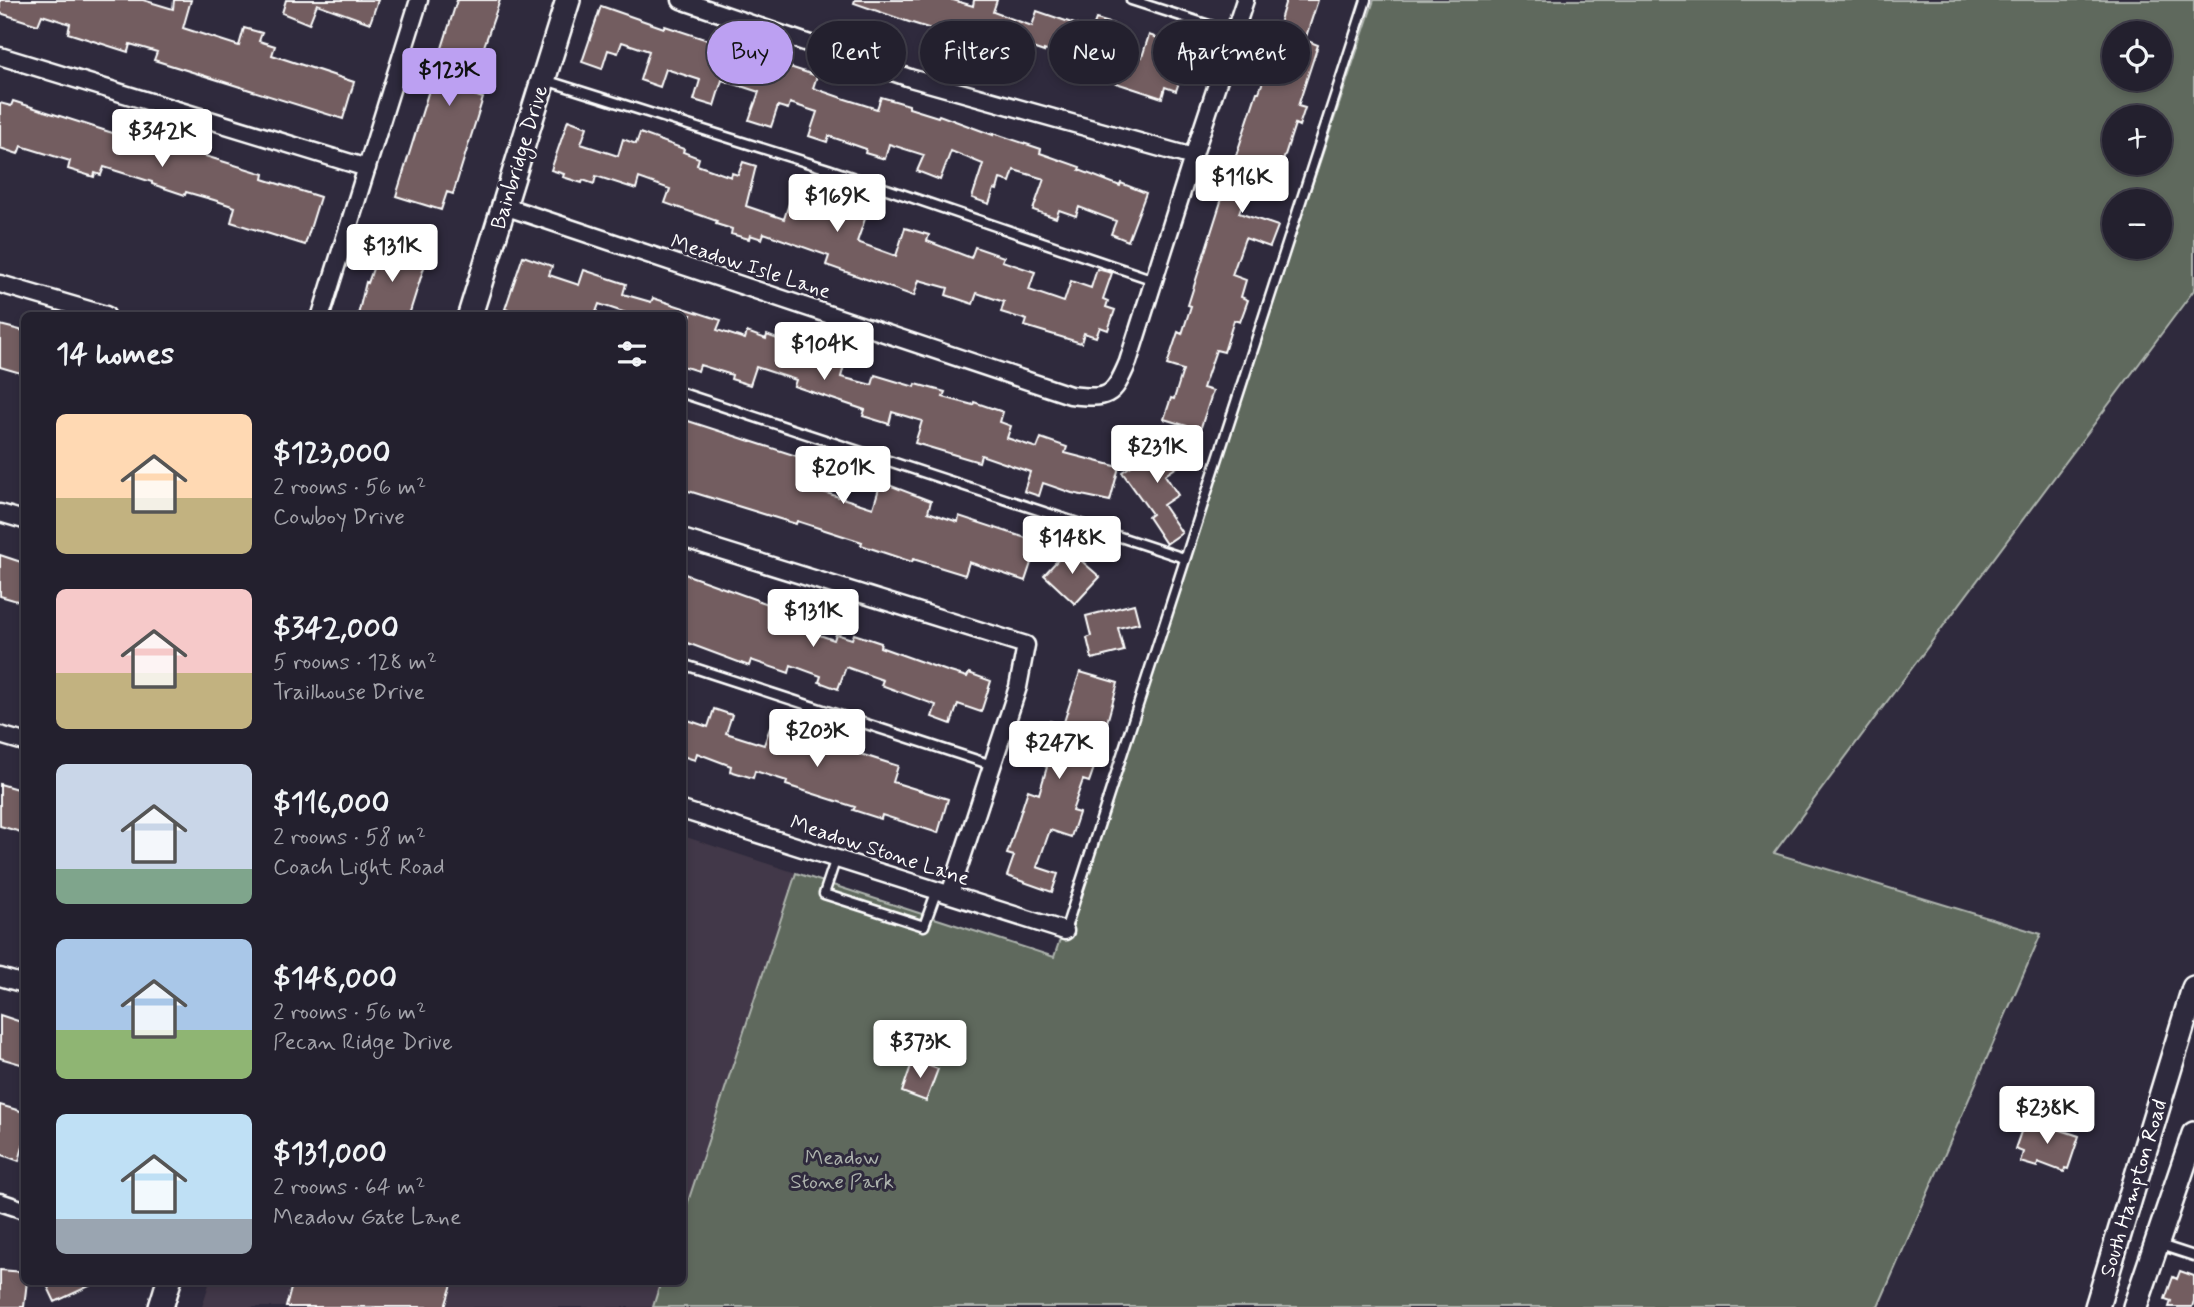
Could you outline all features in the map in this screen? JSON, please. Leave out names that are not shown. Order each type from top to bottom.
[{"type":"main road","name":"Bainbridge Drive","points":[[471,312],[568,0]]},
{"type":"main road","name":"South Hampton Road","points":[[2097,1307],[2192,999]]},
{"type":"main road","name":"South Hampton Road","points":[[2135,1307],[2194,1134]]},
{"type":"main road","points":[[161,1307],[168,1285]]},
{"type":"street","points":[[322,312],[419,0]]},
{"type":"street","points":[[681,0],[910,78],[1193,157]]},
{"type":"street","name":"Meadow Isle Lane","points":[[1238,21],[1245,0]]},
{"type":"street","points":[[0,56],[366,168]]},
{"type":"street","name":"Meadow Isle Lane","points":[[504,206],[1070,395],[1098,398],[1118,386],[1128,362],[1217,84]]},
{"type":"street","points":[[0,284],[96,312]]},
{"type":"street","points":[[0,513],[21,519]]},
{"type":"street","points":[[686,539],[1026,645],[1018,687],[944,892]]},
{"type":"street","points":[[0,734],[21,741]]},
{"type":"street","name":"Meadow Stone Lane","points":[[686,811],[1065,931]]},
{"type":"street","points":[[0,977],[21,983]]},
{"type":"street","points":[[0,1202],[21,1209]]},
{"type":"lane","points":[[1131,0],[1197,21]]},
{"type":"lane","points":[[1065,931],[1366,0]]},
{"type":"lane","points":[[544,79],[828,169],[1154,280]]},
{"type":"lane","points":[[686,394],[1184,558]]},
{"type":"lane","points":[[686,665],[992,765]]},
{"type":"lane","points":[[836,858],[824,894],[924,926],[944,892]]},
{"type":"lane","points":[[2157,1244],[2194,1256]]},
{"type":"shaded area","points":[[686,837],[796,873],[686,1208]]},
{"type":"shaded area","points":[[209,1285],[660,1285],[653,1307],[202,1307]]},
{"type":"green space","name":"Meadow Stone Park","points":[[1374,0],[2194,0],[2194,290],[1774,853],[2041,934],[1878,1307],[653,1307],[660,1285],[686,1285],[686,1208],[796,873],[1054,957]]},
{"type":"building","points":[[0,0],[143,0],[173,9],[174,0],[191,0],[183,28],[239,46],[244,28],[262,33],[259,41],[275,46],[272,55],[354,82],[343,119],[154,60],[157,52],[130,44],[128,52],[68,33],[70,24],[42,15],[38,25],[0,13]]},
{"type":"building","points":[[286,0],[378,0],[370,23],[317,4],[309,24],[282,13]]},
{"type":"building","points":[[457,0],[500,0],[468,93],[483,98],[453,194],[447,192],[441,210],[396,196]]},
{"type":"building","points":[[855,0],[953,0],[973,6],[974,0],[997,0],[993,12],[1018,21],[920,21],[920,25],[854,3]]},
{"type":"building","points":[[1286,0],[1318,0],[1310,25],[1310,21],[1280,21]]},
{"type":"building","points":[[601,6],[707,40],[707,84],[721,84],[714,106],[694,100],[700,80],[666,69],[660,87],[640,80],[649,51],[622,42],[618,53],[608,50],[602,69],[582,62]]},
{"type":"building","points":[[1037,11],[1066,21],[1049,21],[1049,52],[1035,49],[1034,21]]},
{"type":"building","points":[[1149,35],[1153,36],[1153,84],[1178,84],[1176,91],[1165,87],[1162,98],[1119,84],[1139,84],[1139,56],[1142,57]]},
{"type":"building","points":[[1310,42],[1318,45],[1310,69]]},
{"type":"building","points":[[793,68],[807,73],[807,84],[814,84],[813,88],[877,109],[881,97],[909,105],[909,108],[938,117],[939,115],[1041,149],[1040,153],[1080,167],[1079,170],[1146,193],[1128,241],[1111,234],[1116,221],[1079,207],[1076,216],[1059,210],[1056,218],[1033,210],[1044,179],[1014,170],[1010,182],[1000,179],[989,204],[972,198],[983,164],[951,151],[940,180],[917,171],[924,155],[889,144],[885,159],[829,136],[827,142],[809,136],[817,112],[790,103],[788,109],[778,106],[771,127],[749,120],[759,92],[734,84],[793,84]]},
{"type":"building","points":[[1262,84],[1305,84],[1298,106],[1305,108],[1299,126],[1295,124],[1275,186],[1251,178],[1239,213],[1278,226],[1270,247],[1245,238],[1232,275],[1246,280],[1241,297],[1248,300],[1240,322],[1234,320],[1224,352],[1216,350],[1203,388],[1213,391],[1200,430],[1164,419],[1183,370],[1167,365],[1178,332],[1182,334],[1191,306],[1188,305],[1223,195]]},
{"type":"building","points":[[13,101],[122,136],[124,131],[264,174],[263,179],[320,197],[305,245],[231,222],[235,207],[214,200],[186,192],[185,195],[104,167],[101,175],[95,173],[94,177],[68,169],[70,161],[21,146],[18,154],[0,148],[0,103],[11,106]]},
{"type":"building","points":[[568,120],[587,127],[581,144],[618,156],[623,139],[636,144],[640,133],[684,149],[683,152],[699,158],[697,165],[731,177],[732,173],[738,175],[743,162],[756,166],[746,206],[784,219],[793,191],[815,199],[819,187],[837,193],[833,205],[866,216],[857,242],[896,256],[905,228],[929,235],[927,241],[971,258],[975,247],[1004,257],[1002,261],[1035,272],[1029,290],[1064,302],[1071,281],[1091,288],[1097,269],[1112,273],[1103,299],[1108,301],[1106,307],[1115,310],[1108,330],[1100,327],[1096,337],[1084,333],[1081,343],[1025,326],[1027,320],[1001,312],[1004,302],[977,293],[973,304],[946,295],[948,288],[919,280],[914,296],[826,265],[829,256],[764,233],[762,239],[731,234],[732,229],[716,224],[717,221],[665,203],[670,189],[639,178],[636,189],[596,176],[594,184],[563,177],[564,174],[551,170]]},
{"type":"building","points":[[385,244],[416,254],[414,260],[425,264],[410,312],[359,312],[366,282],[368,283],[377,257],[380,258]]},
{"type":"building","points":[[523,256],[552,266],[549,275],[579,285],[584,270],[626,284],[623,294],[651,302],[653,298],[721,320],[717,330],[745,339],[747,332],[766,339],[767,335],[791,344],[790,347],[844,366],[841,377],[872,385],[875,375],[915,387],[916,384],[945,392],[943,397],[973,405],[974,402],[1003,412],[1000,422],[1011,426],[1007,438],[1037,448],[1041,438],[1067,447],[1065,453],[1119,467],[1110,501],[1072,493],[1043,483],[1039,496],[1024,491],[1030,472],[981,455],[979,462],[915,443],[922,421],[892,412],[889,424],[863,416],[865,410],[794,386],[796,380],[756,367],[750,385],[731,379],[732,375],[700,365],[698,371],[686,367],[686,329],[691,315],[686,315],[686,312],[623,312],[599,304],[596,312],[514,312],[505,309]]},
{"type":"building","points":[[0,325],[21,330],[21,373],[0,367]]},
{"type":"building","points":[[686,420],[812,461],[805,486],[873,508],[881,482],[931,501],[928,512],[958,522],[959,516],[1038,542],[1025,581],[969,562],[965,575],[913,559],[912,562],[861,545],[862,542],[797,521],[796,524],[686,490]]},
{"type":"building","points":[[1164,435],[1183,463],[1165,475],[1178,495],[1163,505],[1182,533],[1166,544],[1148,517],[1152,514],[1122,472],[1145,457],[1141,451]]},
{"type":"building","points":[[1068,549],[1100,577],[1075,604],[1044,575]]},
{"type":"building","points":[[0,555],[21,562],[21,602],[0,596]]},
{"type":"building","points":[[686,574],[811,621],[808,631],[834,640],[836,634],[852,639],[854,634],[881,643],[880,647],[947,671],[967,677],[969,673],[991,681],[981,712],[958,704],[951,724],[932,717],[936,705],[881,685],[883,680],[846,667],[838,689],[819,682],[821,676],[791,665],[789,673],[751,660],[749,666],[686,642]]},
{"type":"building","points":[[1134,604],[1139,623],[1118,628],[1124,651],[1092,659],[1087,638],[1091,636],[1086,616]]},
{"type":"building","points":[[1080,672],[1118,683],[1106,726],[1088,720],[1076,754],[1096,762],[1089,782],[1083,780],[1072,811],[1079,813],[1071,837],[1050,830],[1037,867],[1058,874],[1052,892],[1007,876],[1014,856],[1007,854],[1028,790],[1039,794],[1047,767],[1043,765],[1049,750],[1041,747],[1050,721],[1063,725]]},
{"type":"building","points":[[714,709],[732,715],[726,733],[764,745],[771,725],[802,735],[805,726],[857,742],[854,752],[898,766],[893,782],[948,799],[938,833],[882,815],[881,819],[853,810],[855,807],[786,785],[787,781],[755,771],[753,778],[730,771],[731,766],[697,753],[695,760],[686,757],[686,719],[708,727]]},
{"type":"building","points":[[0,784],[21,790],[21,832],[0,826]]},
{"type":"building","points":[[0,1015],[21,1022],[21,1064],[0,1058]]},
{"type":"building","points":[[913,1060],[938,1069],[926,1101],[902,1092]]},
{"type":"building","points":[[0,1105],[21,1111],[21,1154],[19,1161],[0,1154]]},
{"type":"building","points":[[2030,1120],[2079,1136],[2068,1169],[2065,1168],[2064,1172],[2038,1162],[2037,1167],[2020,1162],[2023,1152],[2015,1149],[2022,1129],[2027,1130]]},
{"type":"building","points":[[0,1270],[21,1272],[21,1285],[27,1285],[24,1307],[0,1307]]},
{"type":"building","points":[[2180,1271],[2194,1276],[2192,1307],[2169,1307],[2171,1301],[2165,1299],[2173,1277],[2177,1279]]},
{"type":"building","points":[[47,1285],[91,1285],[55,1302]]},
{"type":"building","points":[[292,1285],[452,1285],[445,1307],[286,1307]]}]
